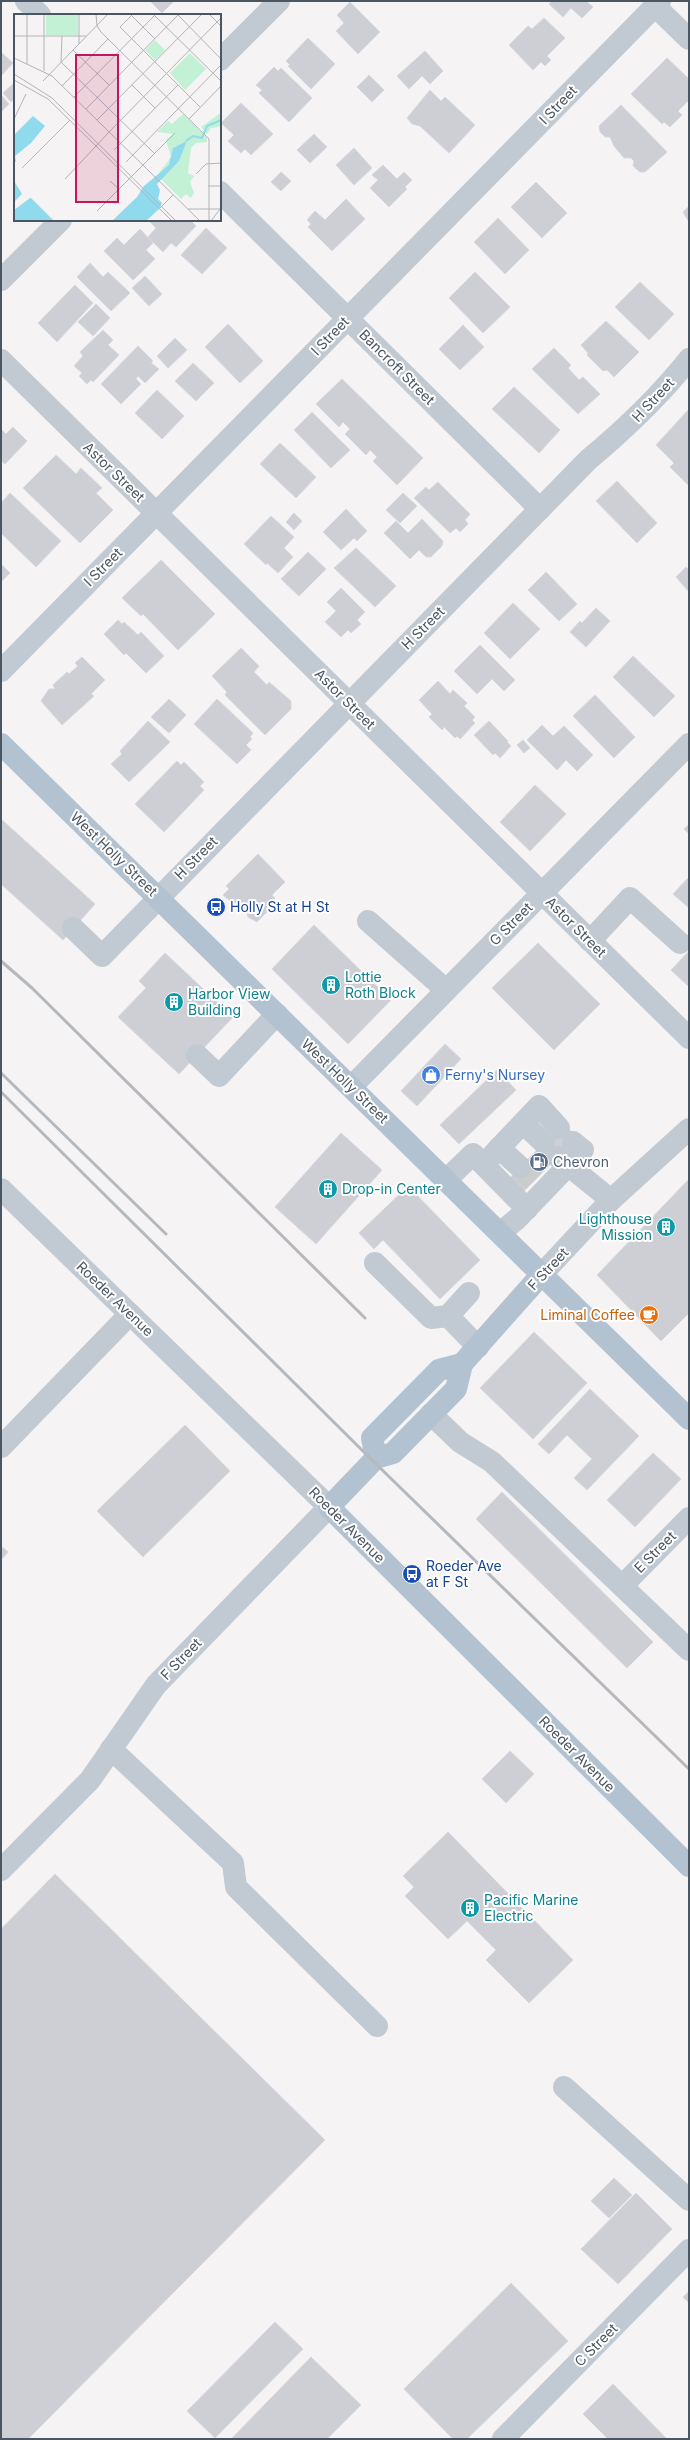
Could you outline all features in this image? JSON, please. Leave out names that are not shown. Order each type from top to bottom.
[{"type":"main road","name":"West Holly Street","points":[[1,744],[689,1419]]},
{"type":"main road","name":"F Street","points":[[329,1507],[376,1458],[393,1453],[456,1389],[462,1364],[542,1274]]},
{"type":"main road","points":[[376,1458],[372,1438],[439,1370],[462,1364]]},
{"type":"main road","name":"Roeder Avenue","points":[[329,1507],[689,1866]]},
{"type":"street","points":[[26,1],[39,14]]},
{"type":"street","points":[[221,59],[279,1]]},
{"type":"street","points":[[657,3],[689,39]]},
{"type":"street","name":"I Street","points":[[1,671],[657,3]]},
{"type":"street","name":"Bancroft Street","points":[[221,193],[540,509]]},
{"type":"street","points":[[1,280],[60,221]]},
{"type":"street","name":"H Street","points":[[73,928],[102,956],[158,897],[588,460],[633,422],[668,385],[689,359]]},
{"type":"street","name":"Astor Street","points":[[1,360],[689,1038]]},
{"type":"street","name":"G Street","points":[[350,1087],[689,744]]},
{"type":"street","points":[[590,941],[630,898],[680,943]]},
{"type":"street","points":[[368,921],[446,990]]},
{"type":"street","points":[[197,1055],[219,1076],[277,1014]]},
{"type":"street","points":[[484,1164],[539,1106],[561,1147],[611,1200]]},
{"type":"street","name":"F Street","points":[[542,1274],[611,1200],[689,1129]]},
{"type":"street","points":[[500,1233],[527,1209],[533,1179],[561,1147]]},
{"type":"street","points":[[499,1148],[533,1179]]},
{"type":"street","points":[[446,1180],[473,1154],[527,1209]]},
{"type":"street","name":"Roeder Avenue","points":[[1,1189],[329,1507]]},
{"type":"street","points":[[375,1264],[431,1318],[448,1316],[469,1293]]},
{"type":"street","points":[[1,1447],[130,1314]]},
{"type":"street","points":[[448,1316],[478,1347]]},
{"type":"street","points":[[431,1414],[460,1442],[492,1462],[689,1650]]},
{"type":"street","name":"F Street","points":[[1,1870],[90,1780],[156,1685],[329,1507]]},
{"type":"street","name":"E Street","points":[[622,1586],[689,1518]]},
{"type":"street","points":[[111,1749],[233,1863],[236,1887],[377,2026]]},
{"type":"street","points":[[564,2087],[689,2200]]},
{"type":"street","name":"C Street","points":[[503,2439],[689,2250]]},
{"type":"building","points":[[150,1],[174,1],[162,13]]},
{"type":"building","points":[[552,1],[586,1],[593,7],[582,18],[571,8],[563,17],[549,4]]},
{"type":"building","points":[[350,2],[380,32],[358,54],[336,31],[344,23],[337,15]]},
{"type":"building","points":[[544,18],[565,38],[547,56],[551,60],[545,66],[541,62],[533,70],[509,45],[528,26],[532,29]]},
{"type":"building","points":[[308,38],[335,64],[311,89],[288,66],[290,65],[286,61]]},
{"type":"building","points":[[425,51],[443,71],[430,84],[422,76],[409,89],[397,76]]},
{"type":"building","points":[[1,52],[13,63],[1,76]]},
{"type":"building","points":[[667,58],[689,79],[689,100],[678,111],[682,115],[670,127],[664,122],[662,124],[631,94]]},
{"type":"building","points":[[274,67],[278,71],[281,68],[312,98],[289,122],[259,93],[262,90],[256,85]]},
{"type":"building","points":[[369,75],[384,90],[372,102],[357,87]]},
{"type":"building","points":[[14,83],[14,98],[11,102],[3,93]]},
{"type":"building","points":[[430,90],[441,101],[445,97],[475,125],[449,153],[420,126],[412,124],[407,118]]},
{"type":"building","points":[[2,96],[9,104],[1,112],[1,97]]},
{"type":"building","points":[[241,103],[273,134],[251,155],[245,149],[241,153],[228,141],[234,135],[221,123]]},
{"type":"building","points":[[621,105],[667,152],[645,172],[640,172],[633,166],[634,161],[631,158],[624,158],[614,146],[610,137],[605,137],[600,132],[599,126]]},
{"type":"building","points":[[314,134],[327,147],[310,163],[297,150]]},
{"type":"building","points":[[354,148],[372,168],[354,185],[336,165]]},
{"type":"building","points":[[383,165],[397,179],[404,172],[412,180],[405,187],[407,189],[389,207],[370,188],[378,180],[372,175]]},
{"type":"building","points":[[281,172],[291,181],[281,191],[271,182]]},
{"type":"building","points":[[536,182],[567,213],[542,238],[511,207]]},
{"type":"building","points":[[346,199],[365,219],[332,251],[308,227],[311,224],[307,220],[315,211],[325,220]]},
{"type":"building","points":[[689,206],[689,222],[683,212]]},
{"type":"building","points":[[498,218],[529,250],[505,274],[474,242]]},
{"type":"building","points":[[149,221],[191,221],[196,226],[176,247],[171,243],[163,252],[148,237],[156,228]]},
{"type":"building","points":[[206,228],[227,248],[202,274],[181,255]]},
{"type":"building","points":[[140,229],[153,243],[146,250],[155,259],[133,280],[104,251],[117,238],[124,245]]},
{"type":"building","points":[[90,263],[103,277],[108,272],[130,293],[111,311],[77,277]]},
{"type":"building","points":[[475,272],[510,307],[483,333],[449,298]]},
{"type":"building","points":[[145,276],[162,294],[149,306],[132,288]]},
{"type":"building","points":[[640,282],[674,314],[649,340],[615,307]]},
{"type":"building","points":[[75,285],[93,303],[57,342],[38,323]]},
{"type":"building","points":[[96,304],[110,318],[93,336],[78,322]]},
{"type":"building","points":[[606,321],[639,352],[614,377],[607,370],[603,371],[587,355],[588,353],[581,345]]},
{"type":"building","points":[[228,324],[263,361],[240,383],[205,347]]},
{"type":"building","points":[[463,325],[484,347],[460,370],[439,349]]},
{"type":"building","points":[[103,330],[113,340],[108,345],[119,355],[93,382],[91,380],[87,384],[79,376],[82,373],[74,366],[83,356],[80,352]]},
{"type":"building","points":[[175,338],[187,350],[168,368],[157,356]]},
{"type":"building","points":[[138,346],[153,361],[151,363],[159,369],[145,383],[138,376],[136,379],[141,384],[121,404],[101,384]]},
{"type":"building","points":[[554,348],[571,365],[568,368],[579,380],[583,377],[600,394],[578,414],[532,369]]},
{"type":"building","points":[[193,363],[214,383],[196,401],[175,381]]},
{"type":"building","points":[[342,379],[423,458],[397,485],[373,461],[377,457],[370,450],[366,455],[345,434],[350,429],[343,422],[339,427],[316,404]]},
{"type":"building","points":[[514,387],[560,430],[539,453],[492,409]]},
{"type":"building","points":[[157,390],[184,416],[162,439],[135,413]]},
{"type":"building","points":[[689,409],[688,485],[670,467],[674,463],[656,445]]},
{"type":"building","points":[[312,412],[350,450],[331,468],[294,430]]},
{"type":"building","points":[[13,427],[27,441],[5,464],[1,461],[1,429],[6,434]]},
{"type":"building","points":[[280,443],[316,477],[296,498],[260,464]]},
{"type":"building","points":[[56,455],[76,474],[81,468],[102,488],[96,493],[113,510],[80,543],[23,488]]},
{"type":"building","points":[[617,481],[657,523],[637,543],[596,501]]},
{"type":"building","points":[[438,482],[470,514],[465,520],[468,524],[460,532],[456,528],[450,533],[414,498],[426,487],[429,490]]},
{"type":"building","points":[[10,493],[61,541],[36,567],[1,533],[1,503]]},
{"type":"building","points":[[403,493],[417,506],[400,523],[386,510]]},
{"type":"building","points":[[346,509],[367,531],[357,541],[354,538],[341,550],[323,532]]},
{"type":"building","points":[[294,513],[302,521],[294,530],[286,522]]},
{"type":"building","points":[[271,516],[294,537],[284,548],[293,557],[278,573],[267,563],[266,565],[244,544]]},
{"type":"building","points":[[422,519],[443,541],[442,546],[431,557],[426,557],[419,550],[410,559],[384,533],[396,521],[408,533]]},
{"type":"building","points":[[356,548],[396,586],[375,607],[334,568]]},
{"type":"building","points":[[308,552],[326,569],[299,596],[281,579]]},
{"type":"building","points":[[161,560],[215,614],[178,650],[143,614],[141,616],[122,598]]},
{"type":"building","points":[[1,564],[10,573],[1,582]]},
{"type":"building","points":[[686,567],[689,570],[689,592],[676,577]]},
{"type":"building","points":[[546,572],[577,604],[559,621],[528,590]]},
{"type":"building","points":[[341,588],[365,612],[357,620],[361,624],[351,633],[348,630],[341,637],[325,622],[336,611],[327,602]]},
{"type":"building","points":[[513,603],[540,629],[510,659],[484,633]]},
{"type":"building","points":[[596,608],[610,621],[586,647],[570,632],[580,621],[582,623]]},
{"type":"building","points":[[118,620],[122,624],[124,622],[138,635],[141,632],[164,656],[146,673],[126,653],[124,655],[104,634]]},
{"type":"building","points":[[480,645],[515,680],[504,691],[492,679],[477,694],[454,671]]},
{"type":"building","points":[[241,648],[259,666],[254,672],[267,685],[269,682],[291,701],[291,709],[265,735],[225,695],[227,692],[212,676]]},
{"type":"building","points":[[633,656],[675,696],[654,717],[613,677]]},
{"type":"building","points":[[82,657],[105,680],[91,694],[94,696],[62,725],[41,701],[49,689],[55,689],[53,685],[67,672],[69,674],[78,666],[75,663]]},
{"type":"building","points":[[438,681],[450,694],[453,690],[467,703],[464,706],[475,717],[472,720],[475,723],[460,739],[457,736],[455,738],[444,727],[442,730],[429,717],[432,714],[419,700]]},
{"type":"building","points":[[595,695],[635,737],[614,758],[573,716]]},
{"type":"building","points":[[169,699],[186,715],[169,733],[151,717]]},
{"type":"building","points":[[217,699],[253,733],[250,737],[252,739],[246,745],[251,750],[237,764],[194,724]]},
{"type":"building","points":[[148,721],[170,742],[129,782],[111,764],[122,754],[120,751]]},
{"type":"building","points":[[489,721],[511,746],[500,758],[495,753],[493,755],[474,735]]},
{"type":"building","points":[[542,725],[553,736],[564,726],[593,755],[577,771],[566,760],[557,770],[527,740]]},
{"type":"building","points":[[523,740],[530,748],[524,753],[517,745]]},
{"type":"building","points":[[177,761],[181,765],[184,762],[204,782],[200,786],[204,790],[164,832],[135,804]]},
{"type":"building","points":[[535,785],[566,814],[530,851],[500,822]]},
{"type":"building","points":[[1,819],[95,904],[63,940],[1,884]]},
{"type":"building","points":[[689,824],[689,834],[684,829]]},
{"type":"building","points":[[258,854],[285,882],[272,895],[275,898],[271,903],[273,906],[257,922],[248,917],[246,910],[243,912],[223,895],[229,889],[226,886]]},
{"type":"building","points":[[689,877],[689,908],[673,894]]},
{"type":"building","name":"Lottie Roth Block","points":[[314,925],[391,1000],[348,1044],[272,969]]},
{"type":"building","points":[[538,943],[600,1004],[554,1050],[492,988]]},
{"type":"building","points":[[689,951],[689,987],[671,970]]},
{"type":"building","name":"Harbor View Building","points":[[165,953],[233,1017],[179,1074],[118,1017],[146,988],[139,981]]},
{"type":"building","name":"Ferny's Nursey","points":[[445,1044],[461,1059],[417,1106],[401,1091]]},
{"type":"building","points":[[497,1070],[516,1090],[459,1144],[440,1125]]},
{"type":"building","name":"Chevron","points":[[563,1123],[577,1137],[519,1196],[505,1183]]},
{"type":"building","name":"Drop-in Center","points":[[341,1133],[382,1170],[316,1244],[275,1207]]},
{"type":"building","name":"Lighthouse Mission","points":[[689,1179],[689,1313],[661,1341],[597,1275]]},
{"type":"building","points":[[408,1186],[480,1260],[440,1299],[383,1240],[374,1249],[359,1233]]},
{"type":"building","points":[[534,1332],[587,1383],[533,1439],[480,1388]]},
{"type":"building","points":[[590,1389],[639,1436],[587,1490],[574,1478],[592,1459],[567,1435],[549,1454],[538,1444]]},
{"type":"building","points":[[185,1425],[230,1471],[143,1557],[97,1511]]},
{"type":"building","points":[[653,1453],[681,1479],[635,1527],[607,1500]]},
{"type":"building","points":[[502,1492],[653,1642],[627,1668],[476,1519]]},
{"type":"building","points":[[1,1546],[8,1552],[1,1560]]},
{"type":"building","points":[[510,1751],[534,1774],[506,1803],[482,1779]]},
{"type":"building","name":"Pacific Marine Electric","points":[[448,1832],[573,1960],[529,2003],[486,1960],[496,1950],[467,1921],[448,1939],[405,1896],[414,1887],[403,1876]]},
{"type":"building","points":[[55,1874],[325,2140],[28,2439],[1,2439],[1,1929]]},
{"type":"building","points":[[614,2178],[632,2195],[609,2218],[591,2201]]},
{"type":"building","points":[[636,2193],[672,2229],[618,2284],[581,2249]]},
{"type":"building","points":[[511,2283],[568,2341],[467,2439],[453,2439],[404,2389]]},
{"type":"building","points":[[689,2291],[689,2303],[683,2297]]},
{"type":"building","points":[[275,2322],[303,2349],[215,2438],[187,2411]]},
{"type":"building","points":[[311,2357],[361,2405],[327,2439],[231,2439]]},
{"type":"building","points":[[613,2384],[667,2439],[608,2439],[583,2414]]},
{"type":"tunnel","points":[[520,1167],[534,1181]]},
{"type":"railway","points":[[1,961],[32,988],[365,1318]]},
{"type":"railway","points":[[1,1073],[166,1234]]},
{"type":"railway","points":[[1,1092],[373,1461],[689,1769]]},
{"type":"place","name":"Holly St at H St","points":[[216,907]]},
{"type":"place","name":"Lottie Roth Block","points":[[331,985]]},
{"type":"place","name":"Harbor View Building","points":[[174,1002]]},
{"type":"place","name":"Ferny's Nursey","points":[[431,1075]]},
{"type":"place","name":"Chevron","points":[[539,1162]]},
{"type":"place","name":"Drop-in Center","points":[[328,1189]]},
{"type":"place","name":"Lighthouse Mission","points":[[666,1227]]},
{"type":"place","name":"Liminal Coffee","points":[[649,1315]]},
{"type":"place","name":"Roeder Ave at F St","points":[[412,1574]]},
{"type":"place","name":"Pacific Marine Electric","points":[[470,1908]]}]
